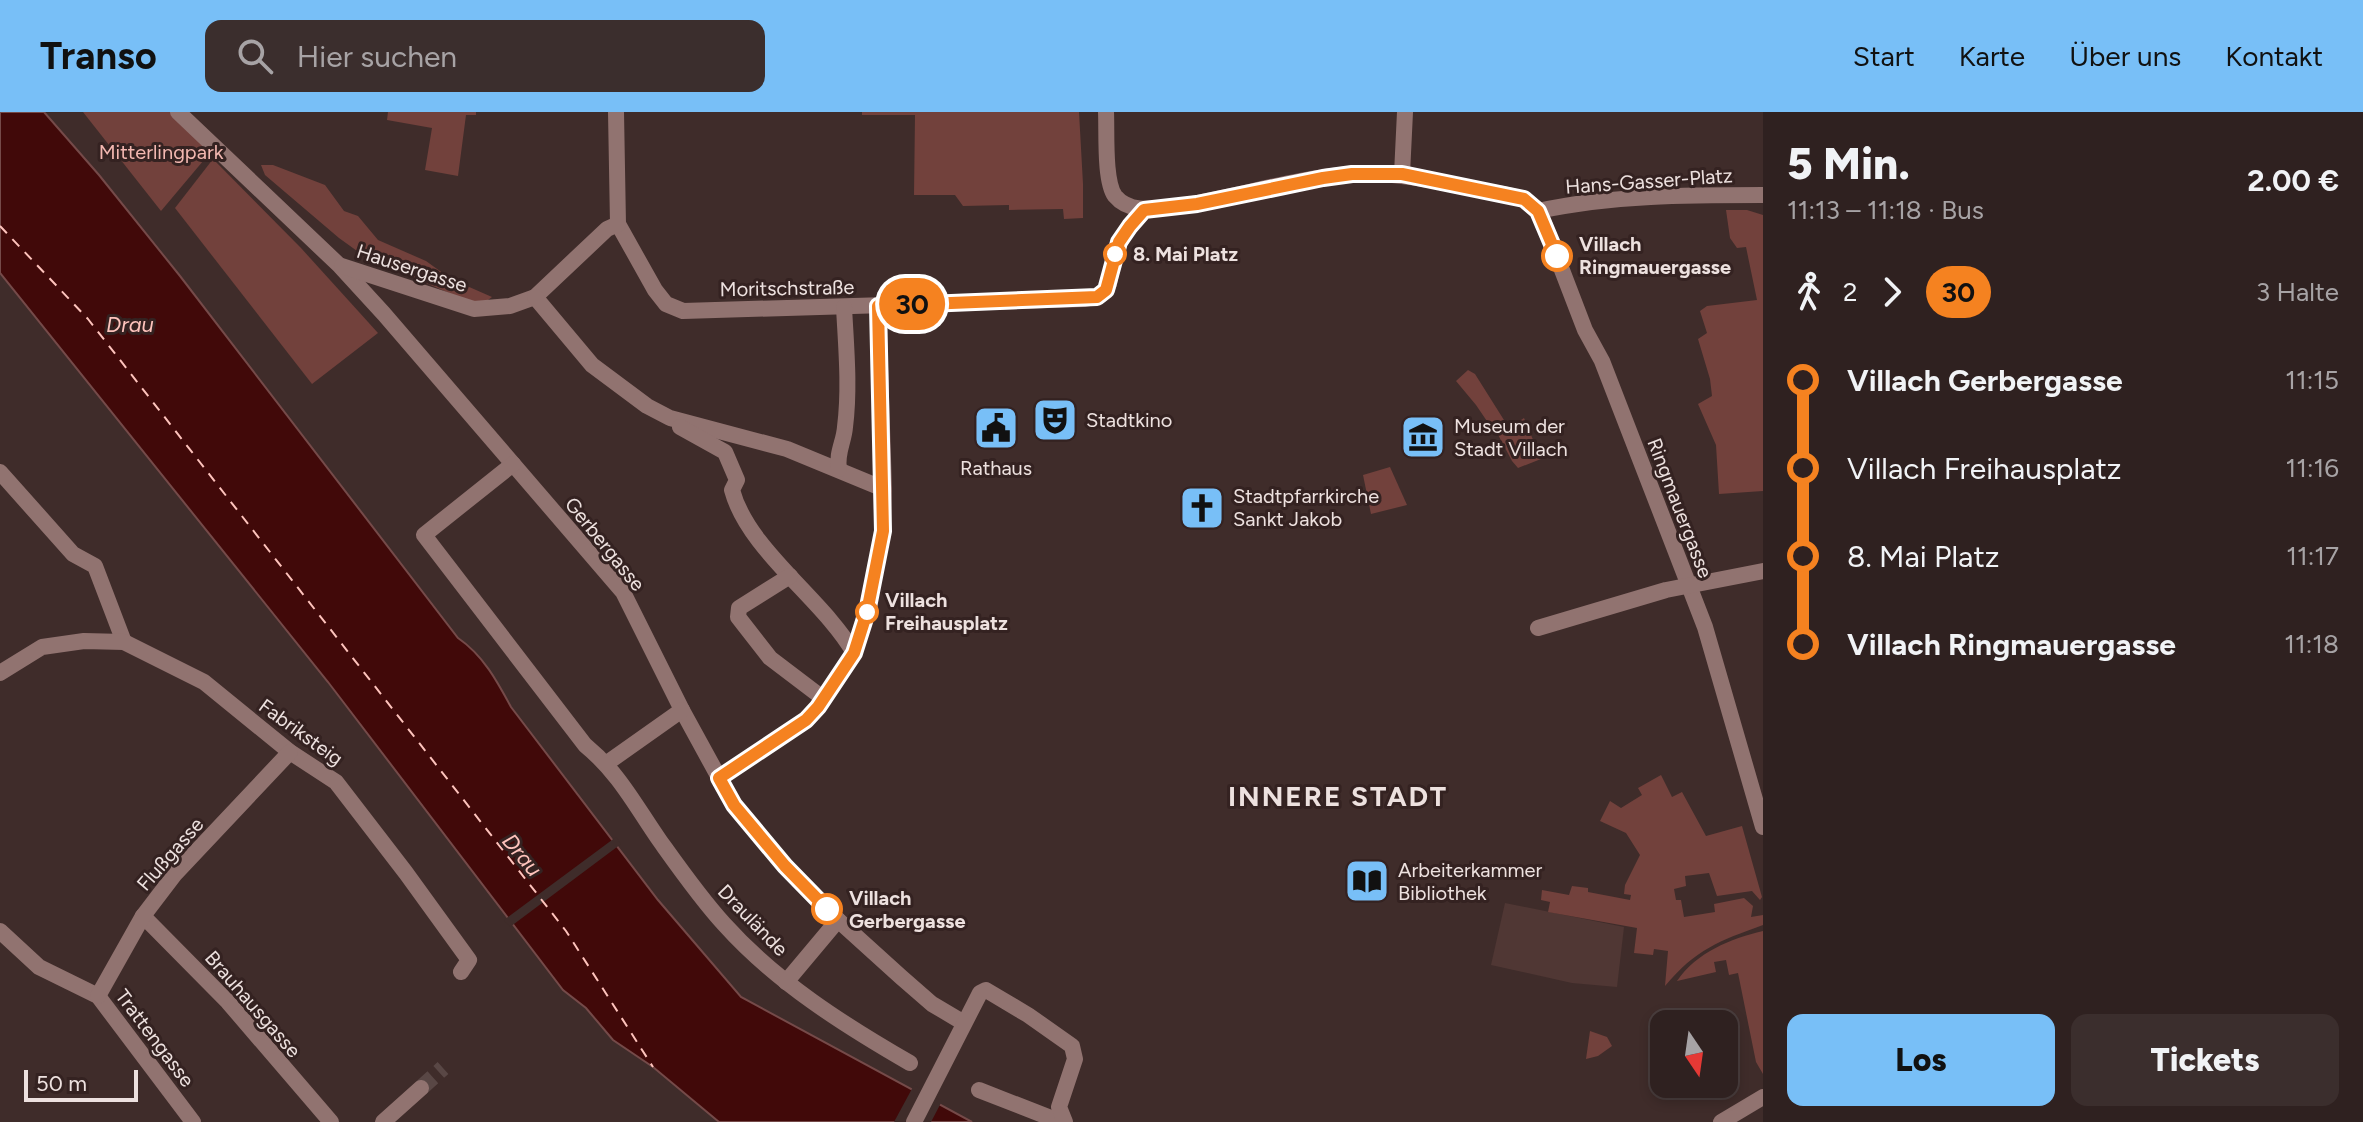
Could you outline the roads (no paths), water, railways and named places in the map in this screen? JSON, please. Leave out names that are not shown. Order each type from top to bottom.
[{"type":"street","name":"Gerbergasse","points":[[178,112],[340,266],[623,592],[734,805],[785,866],[838,920],[932,1004],[964,1023]]},
{"type":"street","points":[[616,112],[618,224]]},
{"type":"street","points":[[1106,112],[1111,190],[1120,200],[1144,210],[1197,204],[1323,178],[1352,174],[1402,174],[1514,195],[1538,211]]},
{"type":"street","points":[[1402,174],[1405,112]]},
{"type":"street","name":"Hans-Gasser-Platz","points":[[1538,211],[1635,197],[1763,195]]},
{"type":"street","name":"Moritschstraße","points":[[618,224],[655,290],[666,304],[683,311],[844,307],[1100,296],[1106,290],[1119,242],[1144,210]]},
{"type":"street","name":"Ringmauergasse","points":[[1538,211],[1585,330],[1602,361],[1705,627],[1763,827]]},
{"type":"street","name":"Hausergasse","points":[[340,266],[474,309],[510,306],[535,297],[607,229],[618,224]]},
{"type":"street","points":[[535,297],[592,365],[647,406],[670,418],[787,449],[884,489]]},
{"type":"street","points":[[719,778],[806,720],[824,699],[854,653],[867,612],[883,531],[878,306]]},
{"type":"street","points":[[839,469],[837,458],[845,429],[847,392],[844,307]]},
{"type":"street","points":[[670,418],[680,428],[725,452],[737,480],[732,490],[735,502],[755,535],[843,633],[854,653]]},
{"type":"street","name":"Draulände","points":[[513,464],[424,535],[585,745],[607,763],[661,842],[724,924],[786,982],[864,1037],[910,1063]]},
{"type":"street","points":[[0,472],[73,554],[95,566],[124,642]]},
{"type":"street","points":[[1538,628],[1666,590],[1763,571]]},
{"type":"street","points":[[790,576],[739,608],[738,617],[770,658],[824,699]]},
{"type":"street","name":"Fabriksteig","points":[[0,673],[42,647],[84,641],[124,642],[204,682],[290,752],[336,782],[469,960],[461,972]]},
{"type":"street","points":[[607,763],[682,710]]},
{"type":"street","name":"Flußgasse","points":[[98,996],[143,916],[175,874],[290,752]]},
{"type":"street","name":"Brauhausgasse","points":[[143,916],[228,1002],[331,1122]]},
{"type":"street","points":[[786,982],[838,920]]},
{"type":"street","name":"Trattengasse","points":[[0,931],[39,967],[98,996],[193,1122]]},
{"type":"street","points":[[914,1122],[980,993],[986,990],[1072,1046],[1075,1059],[1059,1107],[1063,1122]]},
{"type":"street","points":[[383,1122],[421,1088]]},
{"type":"street","points":[[979,1090],[1063,1122]]},
{"type":"street","points":[[1721,1122],[1763,1097]]},
{"type":"water","name":"Drau","points":[[0,112],[44,112],[99,175],[458,638],[482,660],[511,707],[658,900],[741,997],[972,1122],[719,1122],[653,1067],[613,1040],[586,1008],[563,990],[328,682],[0,273]]},
{"type":"tunnel","points":[[421,1088],[443,1068]]},
{"type":"place","name":"8. Mai Platz","points":[[1115,254]]},
{"type":"place","name":"Villach Ringmauergasse","points":[[1557,256]]},
{"type":"place","name":"Stadtkino","points":[[1055,420]]},
{"type":"place","name":"Rathaus","points":[[996,428]]},
{"type":"place","name":"Museum der Stadt Villach","points":[[1423,437]]},
{"type":"place","name":"Stadtpfarrkirche Sankt Jakob","points":[[1202,508]]},
{"type":"place","name":"Villach Freihausplatz","points":[[867,612]]},
{"type":"place","name":"Arbeiterkammer Bibliothek","points":[[1367,881]]},
{"type":"place","name":"Villach Gerbergasse","points":[[827,909]]},
{"type":"district","name":"INNERE STADT","points":[[1338,796]]},
{"type":"park label","name":"Mitterlingpark","points":[[161,152]]}]
